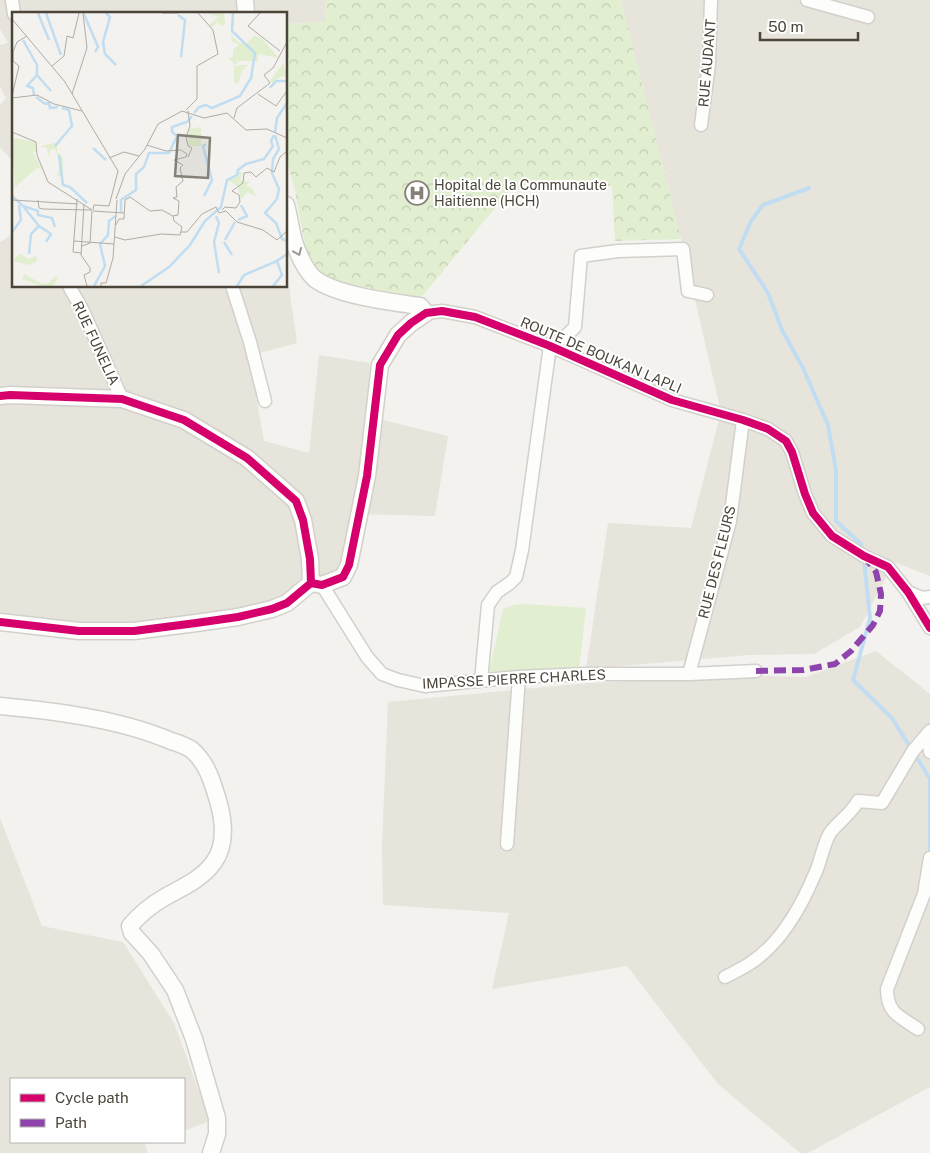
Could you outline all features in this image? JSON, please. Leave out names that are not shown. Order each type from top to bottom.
[{"type":"street","name":"RUE AUDANT","points":[[701,125],[709,64],[711,0]]},
{"type":"street","points":[[807,0],[868,17]]},
{"type":"street","points":[[0,622],[79,631],[134,631],[238,618],[272,610],[287,603],[316,584],[342,577],[349,565],[367,476],[380,365],[398,335],[411,322],[426,313],[420,306],[356,295],[328,286],[315,278],[305,267],[296,249],[288,214]]},
{"type":"street","points":[[481,680],[488,604],[497,592],[516,577],[522,550],[550,346],[566,336],[575,327],[581,256],[618,251],[683,249],[688,292],[707,295]]},
{"type":"street","name":"RUE FUNELIA","points":[[70,288],[83,311],[122,399]]},
{"type":"street","points":[[233,288],[250,342],[265,401]]},
{"type":"street","name":"ROUTE DE BOUKAN LAPLI","points":[[426,313],[442,311],[475,316],[550,346],[672,400],[768,429],[786,441],[792,452],[804,494],[814,513],[832,536],[888,568],[908,592],[930,628]]},
{"type":"street","points":[[0,396],[122,399],[184,420],[246,458],[296,501],[303,520],[316,584]]},
{"type":"street","name":"RUE DES FLEURS","points":[[688,674],[730,521],[743,420]]},
{"type":"street","name":"IMPASSE PIERRE CHARLES","points":[[316,584],[382,674],[425,686],[519,677],[585,674],[688,674],[756,671]]},
{"type":"street","points":[[908,592],[922,598],[930,597]]},
{"type":"street","points":[[507,844],[519,677]]},
{"type":"street","points":[[0,706],[47,711],[102,721],[156,734],[190,749],[202,761],[212,780],[221,812],[223,843],[215,861],[204,874],[163,898],[130,926],[132,933],[151,954],[175,990],[194,1039],[217,1118],[217,1134],[212,1153]]},
{"type":"street","points":[[929,732],[930,752]]},
{"type":"street","points":[[725,977],[750,964],[776,940],[795,915],[815,875],[825,843],[831,832],[858,802],[882,803],[915,747],[929,732]]},
{"type":"street","points":[[918,1029],[895,1014],[887,1001],[888,989],[894,968],[915,921],[924,894],[930,858]]},
{"type":"shaded area","points":[[0,0],[325,0],[326,22],[288,24],[288,12],[12,12],[12,161],[0,147],[0,105],[6,98],[0,86],[0,45],[8,43],[0,29]]},
{"type":"shaded area","points":[[621,0],[930,0],[930,576],[894,562],[860,627],[814,654],[749,655],[586,669],[608,523],[691,528],[721,412],[681,239]]},
{"type":"shaded area","points":[[12,235],[12,288],[288,288],[288,280],[297,343],[249,356],[264,441],[309,453],[319,355],[370,363],[367,416],[448,436],[435,516],[356,514],[339,573],[279,601],[172,620],[121,625],[0,619],[0,242]]},
{"type":"shaded area","points":[[876,651],[930,694],[930,1087],[808,1153],[800,1153],[717,1083],[627,966],[492,989],[509,913],[383,905],[382,845],[388,702],[588,683],[759,676],[806,677]]},
{"type":"shaded area","points":[[0,818],[42,926],[123,942],[174,1023],[210,1121],[185,1131],[185,1078],[10,1078],[10,1143],[151,1143],[145,1145],[148,1153],[0,1153]]},
{"type":"green space","points":[[325,0],[621,0],[681,239],[615,241],[612,186],[510,190],[419,300],[322,277],[305,246],[288,165],[288,24],[326,22]]},
{"type":"green space","points":[[525,604],[586,608],[579,670],[488,677],[503,609]]},
{"type":"waterway","points":[[809,188],[763,205],[751,221],[739,249],[768,293],[782,330],[803,368],[828,425],[836,470],[836,521],[861,544],[863,552]]},
{"type":"waterway","points":[[864,559],[870,618],[853,680],[892,718],[930,779],[930,855]]},
{"type":"marked path","points":[[756,671],[803,670],[835,664],[851,651],[873,625],[880,611],[881,594],[876,572],[867,560]]},
{"type":"cycle path","points":[[311,583],[322,585],[343,577],[349,565],[367,476],[380,365],[398,335],[411,323],[426,313],[442,311],[475,317],[550,346],[672,400],[768,429],[786,441],[792,452],[813,513],[832,536],[864,556],[888,567],[908,592],[930,628]]},
{"type":"cycle path","points":[[0,396],[122,399],[184,420],[247,458],[296,501],[303,520],[310,559],[311,583],[287,603],[272,609],[238,617],[134,631],[79,631],[0,622]]},
{"type":"place","name":"Hopital de la Communaute Haitienne (HCH)","points":[[417,193]]}]
